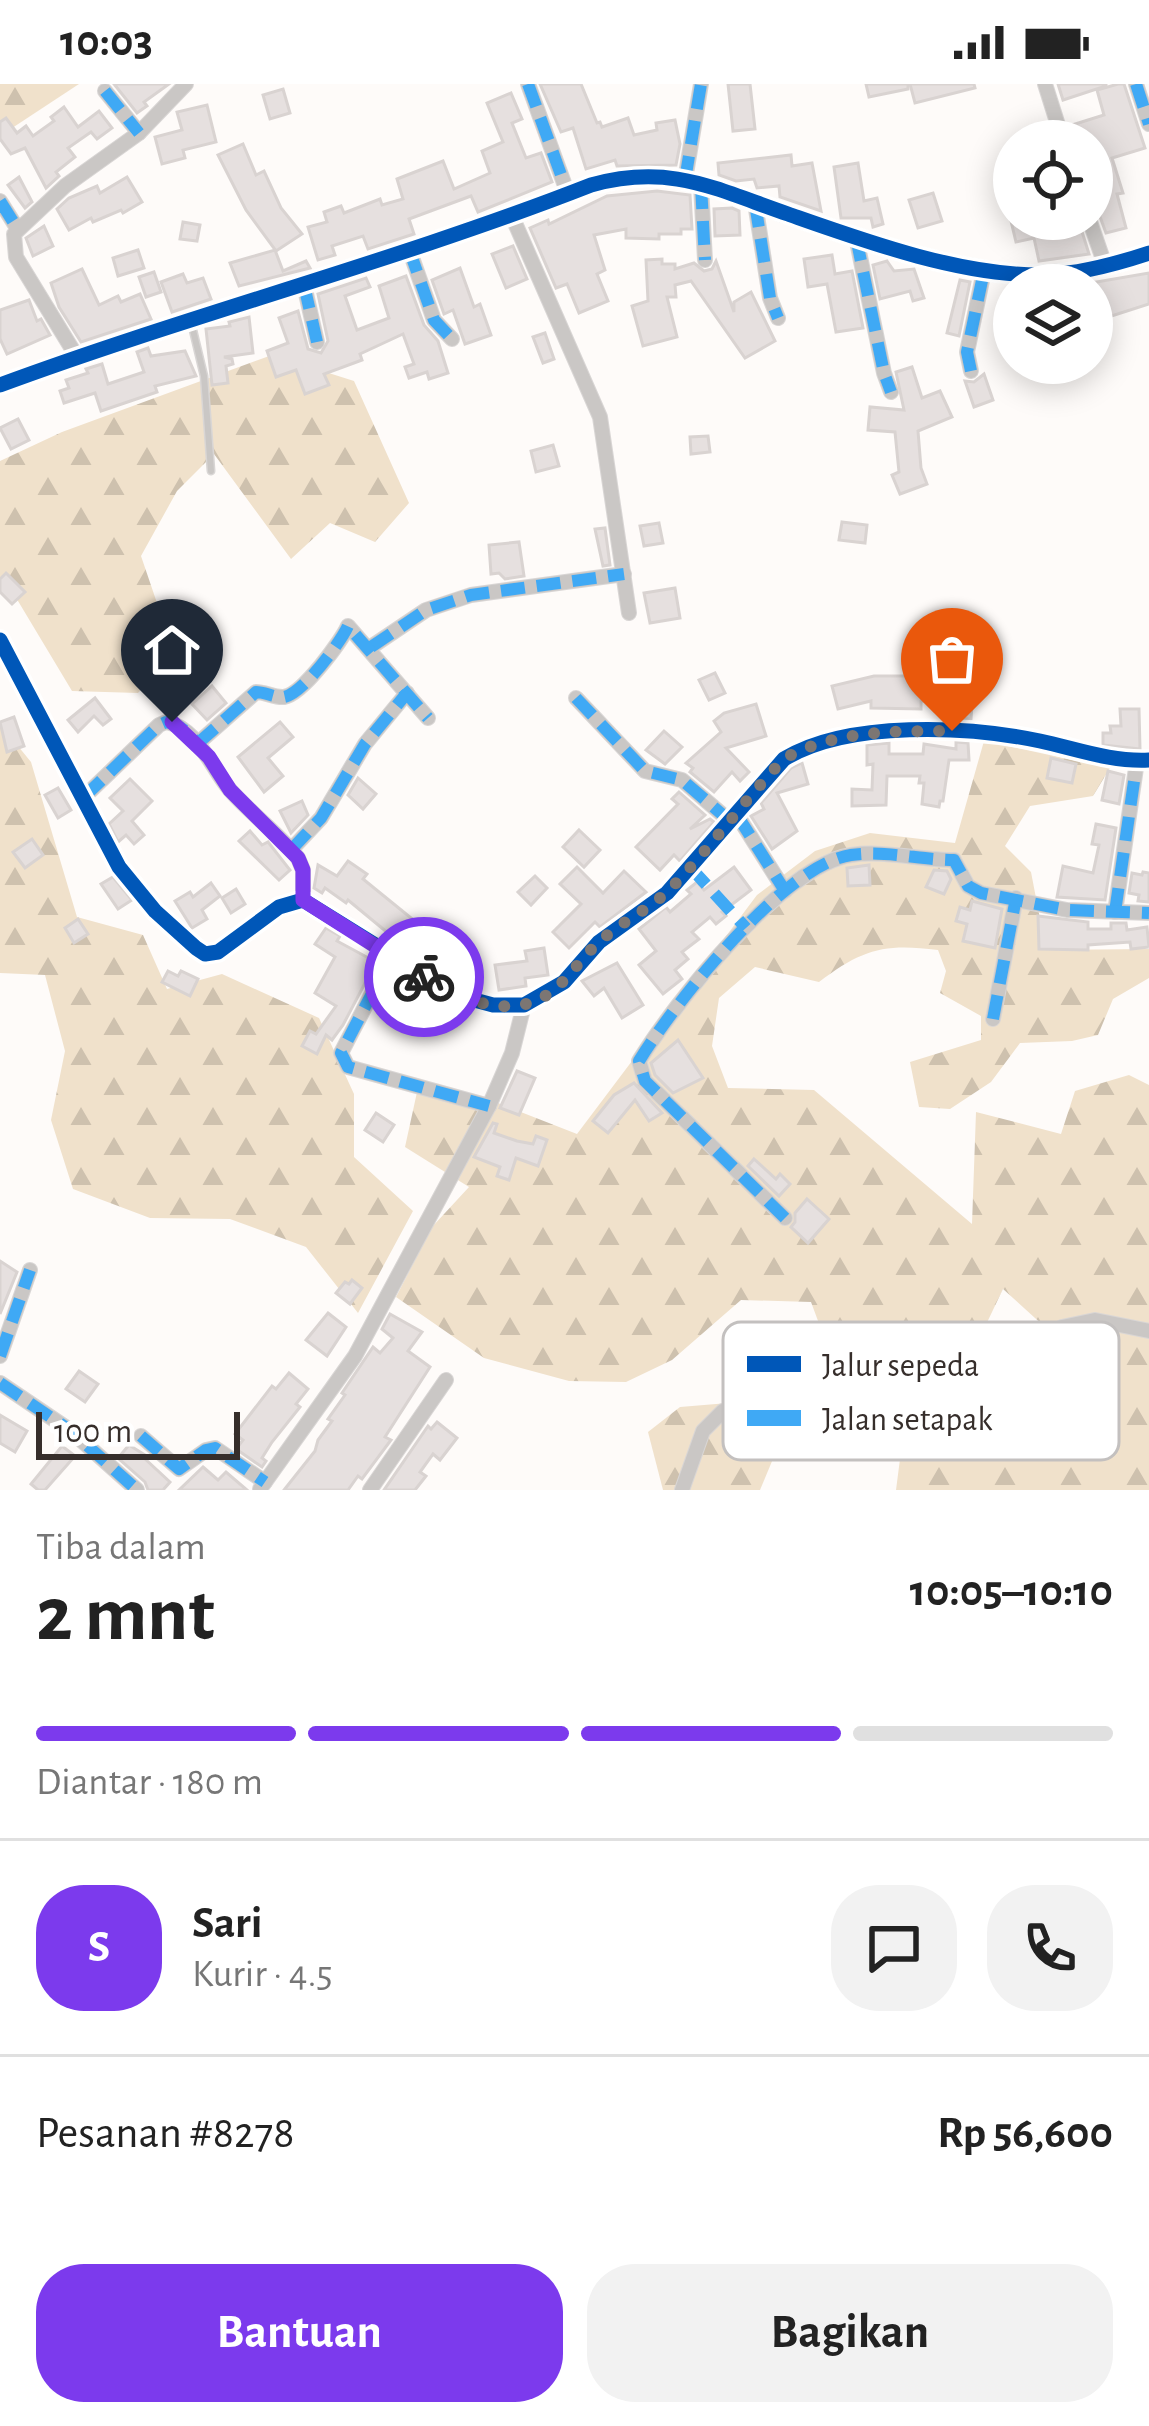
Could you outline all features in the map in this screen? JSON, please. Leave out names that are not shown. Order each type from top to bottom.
[{"type":"street","points":[[76,357],[16,257],[12,239],[17,228],[65,186],[139,134],[187,84]]},
{"type":"street","points":[[528,84],[568,194]]},
{"type":"street","points":[[701,84],[693,183],[705,260]]},
{"type":"street","points":[[1045,84],[1056,120]]},
{"type":"street","points":[[1136,84],[1149,124]]},
{"type":"street","points":[[105,91],[139,134]]},
{"type":"street","points":[[0,385],[631,175],[693,183],[856,237],[993,272]]},
{"type":"street","points":[[0,200],[17,228]]},
{"type":"street","points":[[755,203],[770,298],[778,318]]},
{"type":"street","points":[[511,214],[600,417],[629,614]]},
{"type":"street","points":[[856,237],[891,392]]},
{"type":"street","points":[[409,249],[434,320],[452,339]]},
{"type":"street","points":[[1109,264],[1149,254]]},
{"type":"street","points":[[971,371],[967,352],[984,271]]},
{"type":"street","points":[[304,285],[317,342]]},
{"type":"street","points":[[370,647],[406,621],[472,595],[624,574]]},
{"type":"street","points":[[197,744],[256,692],[279,697],[296,692],[344,638],[347,626],[428,718]]},
{"type":"street","points":[[0,640],[119,867],[155,911],[200,951],[218,952],[279,907],[303,900],[456,994],[494,1005],[524,1005],[564,982],[599,942],[667,892],[784,759],[808,748],[868,734],[995,734],[1143,760],[1115,912]]},
{"type":"street","points":[[292,850],[321,818],[365,744],[407,693]]},
{"type":"street","points":[[576,698],[645,771],[682,780],[734,818],[785,891]]},
{"type":"street","points":[[84,796],[166,722],[178,725],[230,790],[292,850],[303,870],[303,900]]},
{"type":"street","points":[[785,1218],[645,1081],[639,1060],[664,1020],[785,891],[854,854],[954,860],[973,890],[1066,910],[1149,913]]},
{"type":"street","points":[[993,1019],[1016,898]]},
{"type":"street","points":[[392,955],[341,1053],[342,1062],[389,1080],[489,1106]]},
{"type":"street","points":[[141,1436],[179,1468],[215,1448],[261,1488],[355,1356],[489,1106],[512,1053],[524,1005]]},
{"type":"street","points":[[30,1270],[0,1359],[0,1381],[71,1432],[137,1490]]},
{"type":"street","points":[[1119,1325],[1149,1331]]},
{"type":"street","points":[[370,1490],[446,1380]]},
{"type":"street","points":[[682,1490],[703,1432],[723,1411]]},
{"type":"lane","points":[[191,323],[204,376],[211,471]]},
{"type":"green space","points":[[0,84],[79,84],[0,136]]},
{"type":"green space","points":[[272,355],[354,381],[409,503],[375,542],[330,523],[291,559],[214,454],[177,491],[141,556],[174,653],[138,693],[72,691],[9,586],[0,580],[0,461],[62,432]]},
{"type":"green space","points":[[0,724],[31,762],[77,917],[143,935],[167,989],[222,974],[319,1018],[354,1094],[354,1157],[413,1211],[358,1313],[306,1247],[230,1219],[150,1218],[73,1189],[51,1120],[65,1051],[45,975],[0,973]]},
{"type":"green space","points":[[984,741],[1110,768],[1093,796],[1030,806],[1005,846],[1031,872],[1046,950],[1149,949],[1149,978],[1113,999],[1098,1035],[1020,1043],[991,1082],[950,1109],[919,1107],[910,1062],[981,1040],[981,1016],[940,993],[946,971],[938,950],[903,947],[862,956],[819,982],[755,967],[719,998],[712,1046],[728,1088],[814,1090],[972,1224],[976,1112],[1061,1134],[1075,1091],[1129,1075],[1149,1085],[1149,1490],[896,1490],[900,1460],[1119,1460],[1119,1322],[1039,1322],[1003,1289],[987,1322],[818,1322],[811,1302],[741,1300],[672,1360],[626,1382],[569,1381],[484,1358],[396,1297],[432,1227],[469,1187],[405,1147],[419,1083],[498,1103],[577,1134],[757,895],[815,851],[870,833],[955,843]]},
{"type":"green space","points":[[723,1403],[723,1460],[772,1460],[760,1490],[663,1490],[648,1432],[680,1407]]},
{"type":"building","points":[[114,84],[169,84],[137,113]]},
{"type":"building","points":[[540,84],[581,84],[602,127],[628,118],[634,135],[657,130],[656,123],[675,120],[680,144],[676,165],[617,166],[615,160],[586,169],[573,128],[561,132]]},
{"type":"building","points":[[728,84],[750,84],[755,129],[733,131]]},
{"type":"building","points":[[866,84],[908,84],[908,89],[869,97]]},
{"type":"building","points":[[910,84],[974,84],[975,88],[915,103]]},
{"type":"building","points":[[1058,84],[1106,84],[1106,86],[1063,100]]},
{"type":"building","points":[[1124,84],[1145,148],[1113,158],[1113,120],[1088,120],[1104,115],[1097,90]]},
{"type":"building","points":[[283,89],[290,113],[270,119],[263,95]]},
{"type":"building","points":[[511,93],[522,119],[512,123],[526,158],[541,153],[552,182],[478,212],[471,196],[409,219],[414,234],[368,249],[363,236],[332,246],[335,255],[318,260],[308,227],[327,222],[324,212],[341,206],[344,213],[380,199],[382,205],[403,199],[397,179],[443,161],[454,189],[490,173],[482,151],[503,142],[487,103]]},
{"type":"building","points":[[207,105],[216,142],[183,150],[185,158],[162,164],[155,137],[182,130],[177,112]]},
{"type":"building","points":[[64,107],[78,127],[99,111],[112,128],[97,139],[91,132],[68,148],[75,157],[56,172],[59,176],[46,188],[25,148],[11,154],[0,139],[0,122],[6,118],[17,133],[26,126],[33,136]]},
{"type":"building","points":[[243,144],[256,175],[264,171],[281,208],[302,234],[276,251],[246,210],[218,155]]},
{"type":"building","points":[[791,155],[792,166],[812,163],[821,211],[780,197],[779,186],[757,188],[754,179],[736,181],[719,175],[718,163]]},
{"type":"building","points":[[1113,161],[1123,193],[1117,194],[1126,228],[1113,231]]},
{"type":"building","points":[[858,163],[864,201],[877,198],[883,224],[873,227],[871,218],[841,218],[834,167]]},
{"type":"building","points":[[19,177],[32,202],[25,208],[8,185]]},
{"type":"building","points":[[127,177],[142,202],[69,230],[57,209],[69,198],[97,186],[100,193]]},
{"type":"building","points":[[657,191],[690,195],[692,229],[659,234],[659,239],[626,238],[626,229],[594,235],[605,270],[597,274],[608,301],[579,313],[567,284],[556,288],[530,228],[607,196]]},
{"type":"building","points":[[933,193],[942,221],[918,228],[909,200]]},
{"type":"building","points":[[714,209],[739,211],[740,235],[715,236]]},
{"type":"building","points":[[183,222],[200,225],[197,241],[180,239]]},
{"type":"building","points":[[44,226],[53,246],[33,256],[26,238]]},
{"type":"building","points":[[1034,240],[1085,240],[1089,254],[1039,261]]},
{"type":"building","points":[[513,246],[527,279],[506,288],[492,254]]},
{"type":"building","points":[[138,250],[144,268],[118,276],[113,258]]},
{"type":"building","points":[[275,250],[283,271],[306,261],[310,268],[239,286],[230,263]]},
{"type":"building","points":[[832,255],[835,274],[852,271],[863,328],[836,332],[827,284],[808,287],[804,259]]},
{"type":"building","points":[[662,259],[662,264],[675,264],[675,269],[694,263],[704,271],[716,261],[734,312],[734,302],[751,292],[775,341],[745,358],[691,281],[675,285],[676,297],[667,297],[677,337],[643,346],[632,306],[648,301],[646,260]]},
{"type":"building","points":[[887,261],[894,271],[914,269],[924,298],[913,301],[910,291],[880,299],[873,265]]},
{"type":"building","points":[[460,268],[474,307],[480,304],[491,335],[465,344],[453,310],[444,314],[432,280]]},
{"type":"building","points":[[82,269],[99,305],[118,296],[121,302],[140,294],[151,319],[81,342],[59,307],[51,283]]},
{"type":"building","points":[[154,272],[161,292],[146,297],[139,277]]},
{"type":"building","points":[[1149,273],[1149,304],[1113,316],[1113,279]]},
{"type":"building","points":[[183,274],[187,283],[203,278],[211,299],[172,312],[161,282]]},
{"type":"building","points":[[406,276],[448,373],[429,379],[427,372],[409,378],[405,367],[414,364],[403,334],[360,354],[362,360],[324,374],[329,385],[305,394],[296,370],[276,377],[267,351],[288,343],[279,318],[298,311],[308,349],[321,353],[328,341],[318,294],[366,278],[370,287],[345,296],[357,330],[389,318],[379,286]]},
{"type":"building","points":[[960,280],[970,282],[959,336],[947,333]]},
{"type":"building","points":[[29,300],[37,321],[41,319],[50,335],[7,354],[0,339],[0,310]]},
{"type":"building","points":[[249,317],[253,353],[224,357],[233,364],[226,366],[228,383],[212,385],[206,329]]},
{"type":"building","points":[[545,333],[554,359],[543,363],[533,337]]},
{"type":"building","points":[[148,348],[151,356],[185,351],[196,376],[155,386],[157,392],[101,411],[95,393],[64,403],[60,391],[69,388],[66,380],[102,364],[108,384],[144,372],[137,352]]},
{"type":"building","points":[[912,367],[922,398],[940,391],[952,417],[918,431],[927,484],[900,494],[892,475],[899,472],[895,432],[868,430],[870,407],[904,410],[896,372]]},
{"type":"building","points":[[984,374],[993,400],[974,407],[965,381],[974,382]]},
{"type":"building","points":[[18,419],[29,440],[11,449],[0,428]]},
{"type":"building","points":[[708,436],[710,452],[691,454],[690,437]]},
{"type":"building","points":[[553,445],[559,466],[536,472],[531,451]]},
{"type":"building","points":[[842,522],[867,525],[865,543],[839,540]]},
{"type":"building","points":[[659,523],[663,543],[644,546],[640,526]]},
{"type":"building","points":[[605,528],[610,565],[603,566],[595,529]]},
{"type":"building","points":[[519,542],[524,576],[505,579],[499,573],[491,574],[489,545]]},
{"type":"building","points":[[6,573],[25,592],[12,604],[0,592],[0,579]]},
{"type":"building","points":[[675,588],[680,618],[650,623],[644,593]]},
{"type":"building","points":[[955,621],[976,624],[974,660],[978,660],[979,691],[973,691],[971,719],[952,718],[953,700],[921,701],[921,709],[871,708],[871,701],[838,709],[832,686],[874,676],[908,676],[908,643],[919,643],[919,663],[954,661]]},
{"type":"building","points":[[715,673],[725,693],[709,700],[699,680]]},
{"type":"building","points":[[212,686],[226,703],[207,720],[192,704]]},
{"type":"building","points":[[95,698],[111,719],[103,725],[94,716],[78,732],[68,720]]},
{"type":"building","points":[[756,704],[766,736],[726,748],[749,772],[740,781],[732,772],[714,792],[686,763],[721,732],[714,721],[724,713]]},
{"type":"building","points":[[1120,709],[1139,709],[1140,749],[1103,745],[1103,733],[1111,733],[1110,726],[1121,726]]},
{"type":"building","points":[[14,717],[24,746],[7,752],[0,722]]},
{"type":"building","points":[[280,722],[293,737],[268,758],[283,776],[264,792],[238,757]]},
{"type":"building","points":[[664,731],[682,747],[665,764],[646,750]]},
{"type":"building","points":[[956,742],[968,743],[969,760],[949,760],[939,807],[922,804],[920,776],[887,776],[886,805],[852,806],[852,789],[872,790],[873,764],[867,765],[867,745],[889,743],[889,754],[923,754],[924,744],[956,749]]},
{"type":"building","points":[[1051,758],[1076,764],[1072,783],[1047,778]]},
{"type":"building","points":[[802,763],[808,784],[777,793],[797,831],[772,849],[751,816],[764,809],[761,803],[791,768]]},
{"type":"building","points":[[1108,771],[1124,775],[1119,804],[1102,800]]},
{"type":"building","points":[[358,778],[376,794],[363,809],[348,795]]},
{"type":"building","points":[[130,779],[152,801],[132,821],[144,835],[134,844],[126,835],[118,842],[109,824],[123,811],[110,798]]},
{"type":"building","points":[[58,788],[71,810],[58,818],[45,795]]},
{"type":"building","points":[[679,792],[705,815],[690,829],[710,819],[714,822],[680,861],[674,855],[660,870],[636,847],[678,804],[672,799]]},
{"type":"building","points":[[302,801],[308,815],[291,833],[280,811]]},
{"type":"building","points":[[1096,824],[1116,828],[1105,900],[1057,897],[1063,866],[1093,873],[1099,845],[1092,844]]},
{"type":"building","points":[[579,830],[600,850],[584,867],[563,847]]},
{"type":"building","points":[[250,831],[262,845],[268,842],[290,870],[279,880],[239,841]]},
{"type":"building","points":[[32,839],[43,855],[25,868],[13,852]]},
{"type":"building","points":[[348,861],[416,922],[400,943],[348,900],[325,888],[322,893],[314,888],[318,865],[337,876]]},
{"type":"building","points":[[869,865],[870,885],[848,886],[847,868]]},
{"type":"building","points":[[577,867],[603,893],[624,871],[646,892],[600,927],[595,922],[569,948],[553,932],[581,904],[560,884]]},
{"type":"building","points":[[734,867],[751,890],[722,912],[726,916],[716,924],[710,917],[692,932],[699,939],[682,952],[688,959],[675,970],[682,979],[663,994],[639,965],[656,951],[639,929],[666,907],[670,912],[697,882],[704,890]]},
{"type":"building","points":[[934,870],[947,871],[951,879],[944,894],[926,887]]},
{"type":"building","points":[[1132,873],[1149,873],[1149,902],[1138,901],[1139,895],[1129,893]]},
{"type":"building","points":[[535,876],[547,888],[531,905],[518,892]]},
{"type":"building","points":[[113,877],[132,900],[118,909],[101,884]]},
{"type":"building","points":[[211,883],[220,896],[202,910],[207,919],[192,928],[175,901],[190,892],[193,897]]},
{"type":"building","points":[[236,889],[245,904],[231,913],[222,898]]},
{"type":"building","points":[[972,901],[1002,909],[995,948],[963,941],[967,924],[956,921],[960,907],[970,910]]},
{"type":"building","points":[[1038,916],[1088,922],[1088,929],[1111,929],[1111,923],[1126,923],[1127,930],[1147,927],[1149,947],[1131,949],[1130,942],[1088,945],[1088,950],[1039,949]]},
{"type":"building","points":[[78,919],[88,934],[74,943],[65,928]]},
{"type":"building","points":[[326,928],[340,936],[337,941],[376,962],[343,1025],[332,1040],[326,1035],[317,1054],[302,1046],[310,1031],[316,1034],[336,1006],[315,993],[335,957],[315,944]]},
{"type":"building","points":[[544,948],[548,975],[525,978],[526,986],[499,990],[495,965],[527,961],[525,951]]},
{"type":"building","points":[[617,963],[643,1005],[622,1018],[604,988],[594,996],[582,981]]},
{"type":"building","points":[[168,971],[198,979],[190,996],[162,982]]},
{"type":"building","points":[[430,996],[446,1003],[436,1027],[420,1020]]},
{"type":"building","points":[[678,1040],[703,1078],[673,1093],[655,1075],[651,1063]]},
{"type":"building","points":[[517,1071],[535,1078],[519,1115],[500,1108]]},
{"type":"building","points":[[634,1083],[662,1113],[649,1121],[635,1100],[608,1133],[593,1121],[614,1095]]},
{"type":"building","points":[[376,1113],[394,1125],[383,1142],[365,1130]]},
{"type":"building","points":[[493,1123],[497,1124],[494,1133],[517,1141],[533,1144],[536,1136],[547,1140],[538,1166],[516,1158],[509,1180],[497,1176],[500,1167],[474,1157]]},
{"type":"building","points":[[754,1159],[776,1179],[780,1174],[790,1184],[779,1196],[748,1166]]},
{"type":"building","points":[[807,1199],[829,1219],[808,1243],[791,1227]]},
{"type":"building","points":[[0,1261],[17,1272],[0,1314]]},
{"type":"building","points":[[352,1280],[362,1288],[350,1304],[336,1293]]},
{"type":"building","points":[[328,1313],[346,1327],[327,1356],[306,1340]]},
{"type":"building","points":[[390,1314],[422,1332],[408,1351],[430,1367],[385,1437],[391,1440],[348,1490],[284,1490],[315,1451],[342,1393],[373,1347],[380,1353],[393,1338],[382,1329]]},
{"type":"building","points":[[79,1371],[98,1384],[85,1402],[66,1389]]},
{"type":"building","points":[[289,1373],[308,1389],[262,1458],[266,1461],[262,1467],[236,1449],[243,1440],[235,1434],[272,1386],[276,1389]]},
{"type":"building","points":[[0,1415],[27,1431],[15,1452],[0,1443]]},
{"type":"building","points":[[437,1422],[457,1438],[440,1460],[433,1454],[415,1490],[384,1490],[428,1426],[431,1429]]},
{"type":"building","points":[[129,1445],[170,1482],[163,1490],[148,1490],[118,1458]]},
{"type":"building","points":[[62,1446],[75,1456],[45,1490],[38,1490],[31,1484]]},
{"type":"building","points":[[203,1467],[218,1480],[226,1472],[247,1490],[179,1490]]},
{"type":"marked path","points":[[528,84],[568,194]]},
{"type":"marked path","points":[[685,180],[701,84]]},
{"type":"marked path","points":[[1136,84],[1149,124]]},
{"type":"marked path","points":[[105,91],[139,133]]},
{"type":"marked path","points":[[701,185],[705,260]]},
{"type":"marked path","points":[[0,201],[17,228]]},
{"type":"marked path","points":[[755,203],[770,298],[778,318]]},
{"type":"marked path","points":[[856,237],[891,392]]},
{"type":"marked path","points":[[409,249],[434,320],[452,339]]},
{"type":"marked path","points":[[971,371],[967,352],[984,271]]},
{"type":"marked path","points":[[304,285],[317,342]]},
{"type":"marked path","points":[[371,647],[426,610],[471,595],[624,574]]},
{"type":"marked path","points":[[197,744],[256,692],[284,697],[301,687],[348,626],[428,718]]},
{"type":"marked path","points":[[291,850],[321,818],[365,744],[407,693]]},
{"type":"marked path","points":[[576,698],[645,771],[682,780],[731,822]]},
{"type":"marked path","points":[[84,797],[159,725],[177,726],[195,740],[230,790],[298,858],[303,900]]},
{"type":"marked path","points":[[1115,912],[1137,761]]},
{"type":"marked path","points":[[737,815],[785,891]]},
{"type":"marked path","points":[[785,1218],[645,1081],[639,1061],[704,973],[794,883],[824,864],[851,855],[889,854],[954,860],[968,886],[981,893],[1067,910],[1149,913]]},
{"type":"marked path","points":[[690,867],[746,928]]},
{"type":"marked path","points":[[993,1019],[1016,898]]},
{"type":"marked path","points":[[392,955],[341,1053],[348,1067],[489,1106]]},
{"type":"marked path","points":[[0,1356],[30,1270]]},
{"type":"marked path","points":[[0,1383],[71,1431],[137,1490]]},
{"type":"marked path","points":[[141,1436],[179,1469],[215,1448],[265,1482]]},
{"type":"cycle path","points":[[0,385],[619,179],[692,182],[880,245],[977,269],[1053,275],[1149,253]]},
{"type":"cycle path","points":[[0,640],[119,867],[155,911],[196,948],[205,954],[218,952],[279,907],[303,900],[456,995],[493,1005],[524,1005],[564,982],[599,942],[667,893],[784,759],[810,746],[874,732],[945,730],[1011,736],[1108,757],[1149,760]]},
{"type":"way so far","points":[[424,977],[456,994],[494,1005],[536,1000],[574,974],[599,942],[643,913],[675,884],[784,759],[808,748],[868,734],[952,731]]},
{"type":"route","points":[[172,722],[209,757],[230,790],[298,858],[303,900],[424,977]]}]
